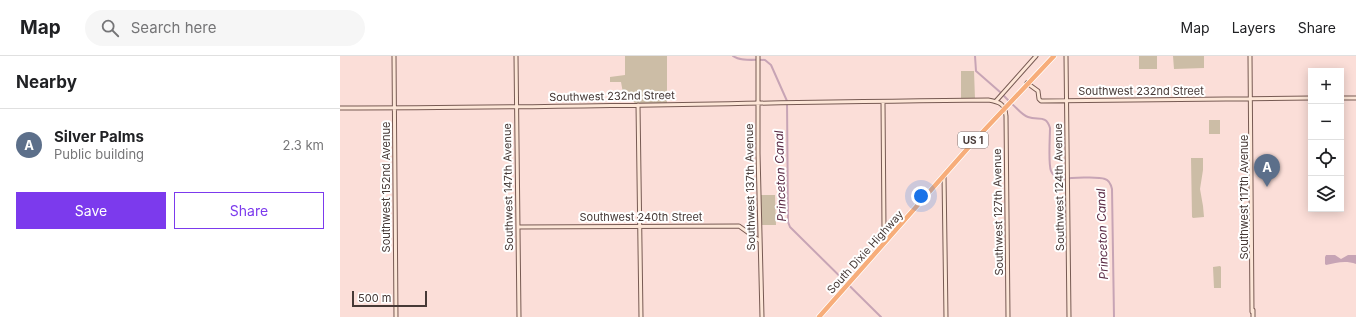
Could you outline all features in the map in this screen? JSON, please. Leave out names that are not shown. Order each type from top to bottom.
[{"type":"highway","name":"South Dixie Highway","points":[[848,283],[900,226],[970,144],[1052,56]]},
{"type":"highway","name":"South Dixie Highway","points":[[818,317],[887,237],[961,157],[1014,96],[1028,83]]},
{"type":"highway","points":[[961,157],[970,144]]},
{"type":"highway","points":[[880,248],[887,237],[900,226]]},
{"type":"highway","points":[[857,274],[866,261]]},
{"type":"street","name":"Southwest 152nd Avenue","points":[[394,56],[396,317]]},
{"type":"street","name":"Southwest 147th Avenue","points":[[516,56],[519,317]]},
{"type":"street","points":[[1004,108],[996,101],[1035,56]]},
{"type":"street","name":"Southwest 124th Avenue","points":[[1066,56],[1069,317]]},
{"type":"street","name":"Southwest 117th Avenue","points":[[1250,56],[1253,317]]},
{"type":"street","name":"Southwest 137th Avenue","points":[[758,58],[762,317]]},
{"type":"street","name":"Southwest 232nd Street","points":[[1028,83],[1038,91],[1040,100],[1308,98]]},
{"type":"street","points":[[1344,98],[1356,98]]},
{"type":"street","name":"Southwest 232nd Street","points":[[340,108],[996,101]]},
{"type":"street","points":[[883,102],[884,229],[887,237]]},
{"type":"street","points":[[638,105],[641,317]]},
{"type":"street","name":"Southwest 127th Avenue","points":[[1004,108],[1008,317]]},
{"type":"street","points":[[944,174],[946,317]]},
{"type":"street","name":"Southwest 240th Street","points":[[518,227],[739,226],[760,240]]},
{"type":"street","points":[[1252,312],[1253,300]]},
{"type":"shaded area","points":[[625,56],[667,56],[667,103],[635,103],[623,93],[621,82],[610,82],[610,77],[625,75]]},
{"type":"shaded area","points":[[1139,56],[1157,56],[1157,69],[1139,69]]},
{"type":"shaded area","points":[[1173,56],[1204,56],[1204,68],[1174,69]]},
{"type":"shaded area","points":[[961,71],[974,71],[975,99],[961,99]]},
{"type":"shaded area","points":[[1209,120],[1220,120],[1220,134],[1209,134]]},
{"type":"shaded area","points":[[1191,158],[1203,158],[1200,189],[1204,217],[1192,217]]},
{"type":"shaded area","points":[[760,195],[775,195],[776,225],[761,225]]},
{"type":"shaded area","points":[[1326,255],[1335,255],[1341,259],[1348,255],[1356,255],[1356,264],[1344,262],[1326,265]]},
{"type":"shaded area","points":[[1220,266],[1221,288],[1214,288],[1213,267]]},
{"type":"waterway","name":"Princeton Canal","points":[[733,56],[744,60],[765,60],[771,65],[787,101],[788,222],[790,227],[881,317]]},
{"type":"waterway","points":[[975,56],[976,71],[1000,92]]},
{"type":"waterway","name":"Princeton Canal","points":[[1003,95],[1008,100]]},
{"type":"waterway","name":"Princeton Canal","points":[[1012,104],[1026,116],[1044,119],[1048,124],[1050,128],[1050,167],[1055,176],[1061,179],[1101,178],[1110,184],[1112,189],[1114,317]]},
{"type":"place","name":"Silver Palms","points":[[1267,187]]}]
